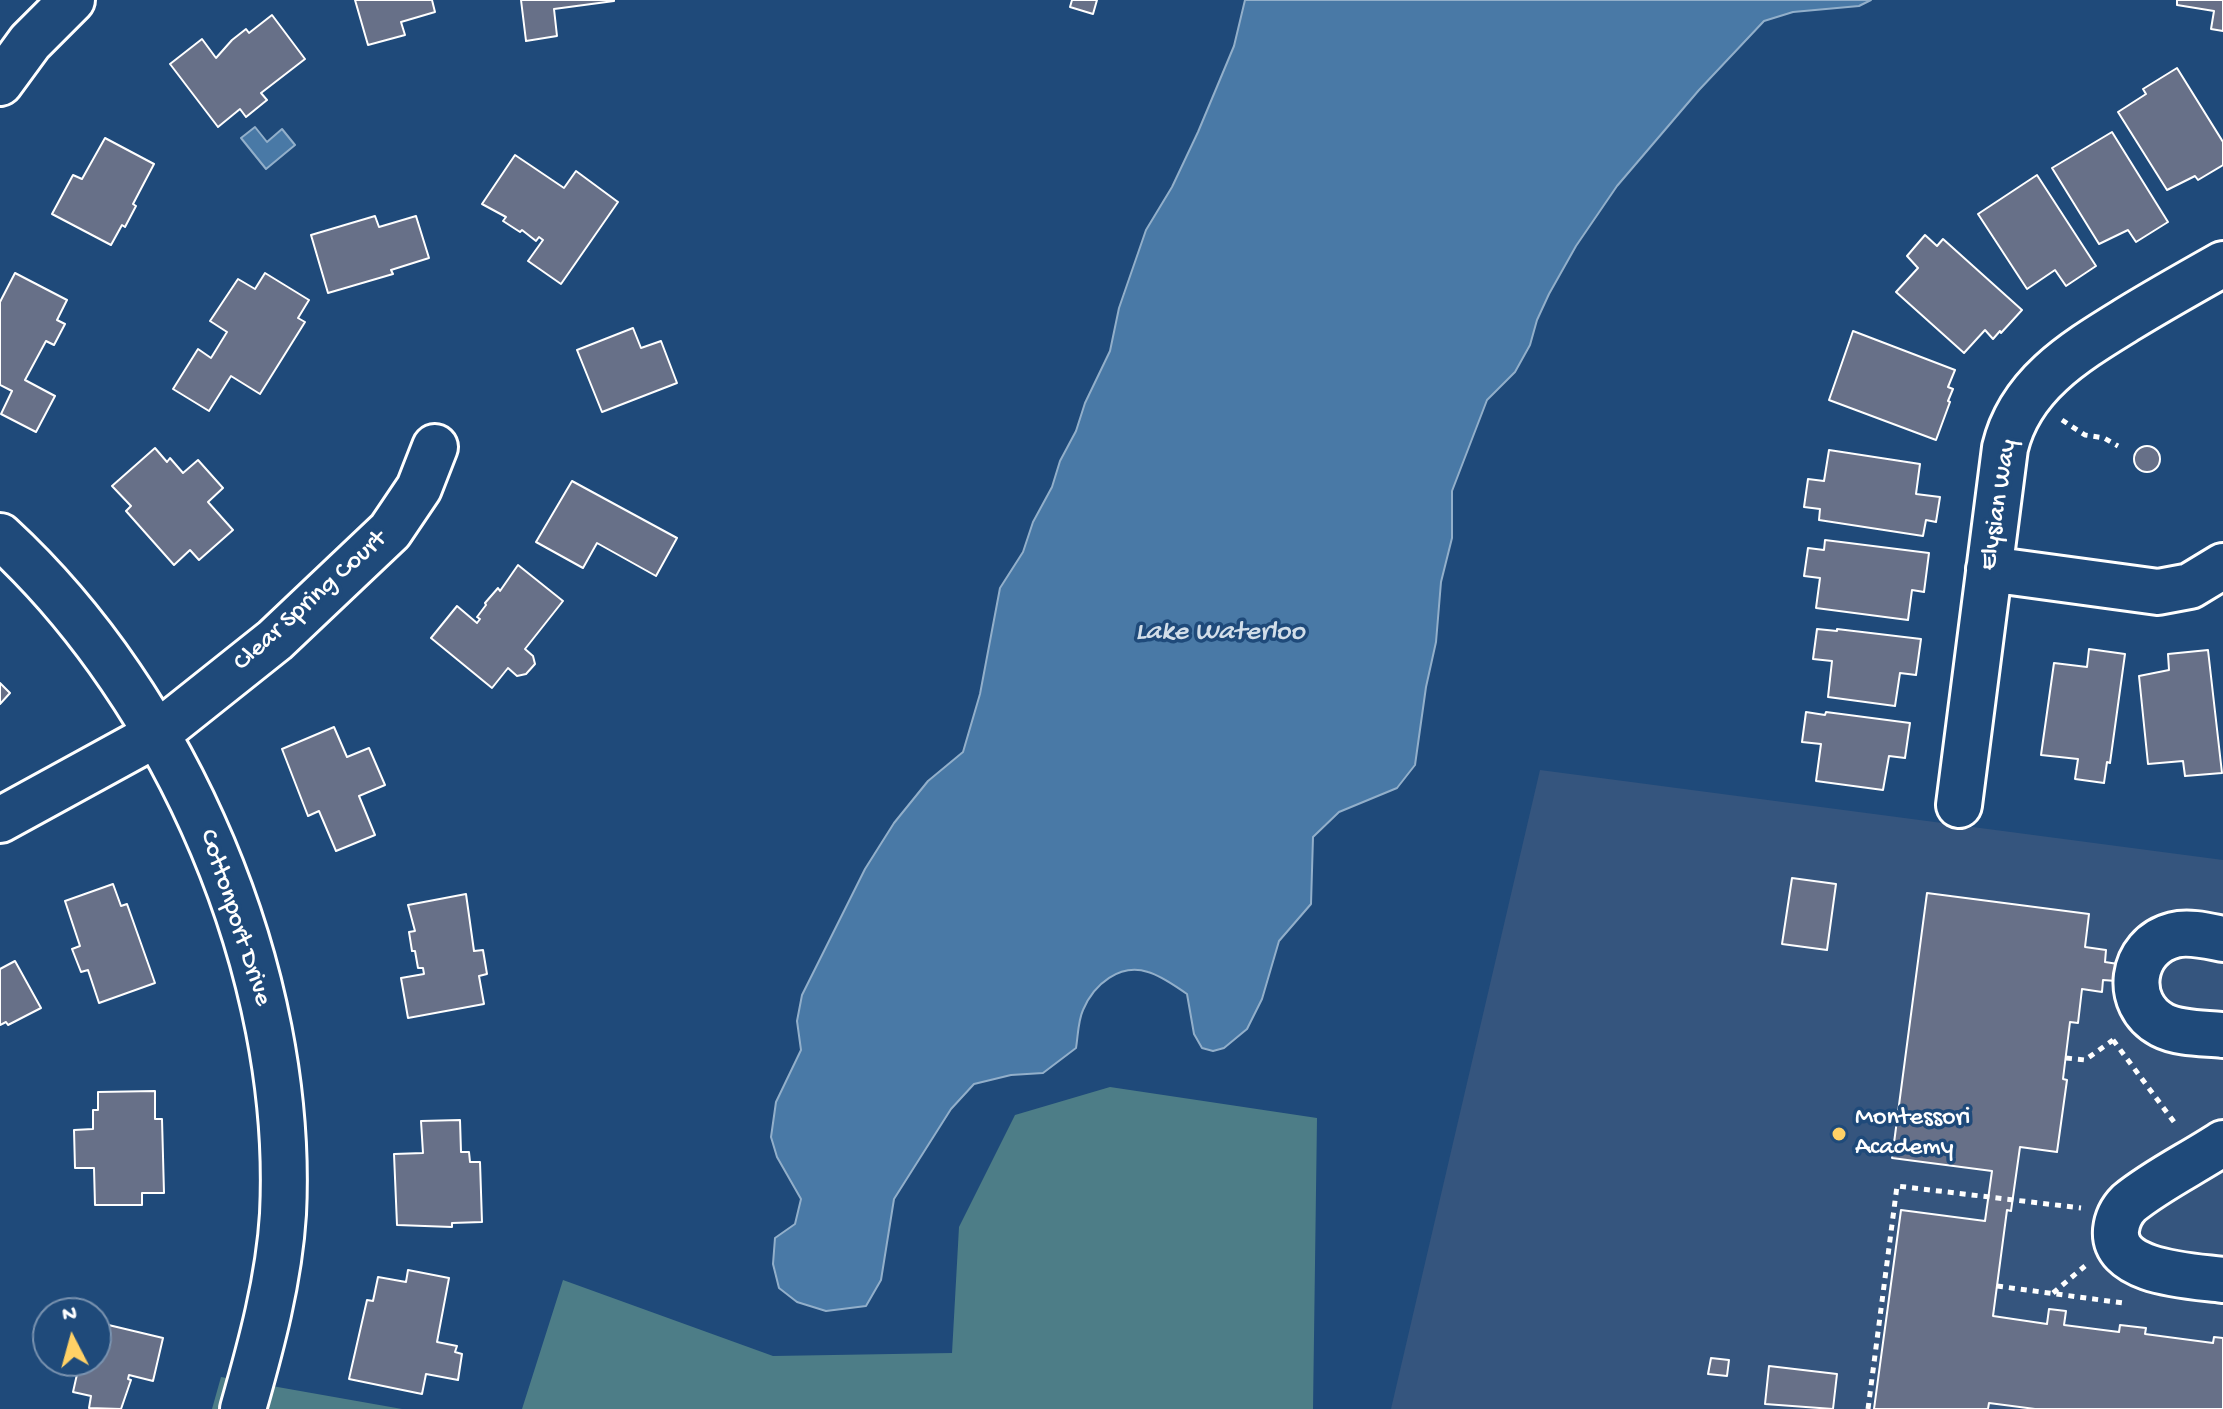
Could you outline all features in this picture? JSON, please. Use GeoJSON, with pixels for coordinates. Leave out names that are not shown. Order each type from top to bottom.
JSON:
{"type":"FeatureCollection","features":[{"type":"Feature","properties":{"kind":"street"},"geometry":{"type":"LineString","coordinates":[[0,83],[30,42],[72,0]]}},
{"type":"Feature","properties":{"kind":"street","name":"Elysian Way"},"geometry":{"type":"LineString","coordinates":[[1959,805],[2008,436],[2023,406],[2050,372],[2064,360],[2223,264]]}},
{"type":"Feature","properties":{"kind":"street","name":"Clear Spring Court"},"geometry":{"type":"LineString","coordinates":[[0,820],[157,734],[275,640],[369,553],[406,510],[419,488],[435,447]]}},
{"type":"Feature","properties":{"kind":"street","name":"Cottonport Drive"},"geometry":{"type":"LineString","coordinates":[[0,536],[39,574],[98,645],[157,734],[196,807],[244,932],[264,1005],[280,1102],[283,1215],[268,1316],[243,1409]]}},
{"type":"Feature","properties":{"kind":"street"},"geometry":{"type":"LineString","coordinates":[[1989,569],[2158,592],[2190,586],[2223,566]]}},
{"type":"Feature","properties":{"kind":"street"},"geometry":{"type":"LineString","coordinates":[[2223,939],[2177,934],[2150,947],[2139,963],[2136,983],[2150,1015],[2164,1026],[2223,1035]]}},
{"type":"Feature","properties":{"kind":"street"},"geometry":{"type":"LineString","coordinates":[[2212,1150],[2129,1203],[2116,1227],[2116,1240],[2129,1258],[2157,1270],[2223,1280]]}},
{"type":"Feature","properties":{"kind":"path"},"geometry":{"type":"LineString","coordinates":[[2023,406],[2065,421],[2085,435],[2104,438],[2118,446]]}},
{"type":"Feature","properties":{"kind":"path"},"geometry":{"type":"LineString","coordinates":[[2066,1058],[2085,1060],[2150,1015]]}},
{"type":"Feature","properties":{"kind":"path"},"geometry":{"type":"LineString","coordinates":[[2113,1040],[2212,1150]]}},
{"type":"Feature","properties":{"kind":"path"},"geometry":{"type":"LineString","coordinates":[[1868,1409],[1897,1186],[2121,1213]]}},
{"type":"Feature","properties":{"kind":"path"},"geometry":{"type":"LineString","coordinates":[[1997,1286],[2130,1304]]}},
{"type":"Feature","properties":{"kind":"shaded area","name":"Montessori Academy"},"geometry":{"type":"Polygon","coordinates":[[[1540,770],[2223,860],[2223,1409],[1391,1409],[1540,770]]]}},
{"type":"Feature","properties":{"kind":"green space"},"geometry":{"type":"Polygon","coordinates":[[[1110,1087],[1317,1118],[1313,1409],[522,1409],[563,1280],[773,1356],[952,1353],[959,1227],[1015,1115],[1110,1087]]]}},
{"type":"Feature","properties":{"kind":"green space"},"geometry":{"type":"Polygon","coordinates":[[[221,1377],[402,1409],[212,1409],[221,1377]]]}},
{"type":"Feature","properties":{"kind":"water","name":"Lake Waterloo"},"geometry":{"type":"Polygon","coordinates":[[[1245,0],[1871,0],[1859,6],[1793,12],[1764,21],[1699,90],[1617,186],[1576,246],[1549,294],[1530,345],[1515,372],[1487,400],[1452,491],[1452,538],[1441,582],[1436,642],[1415,765],[1397,788],[1339,812],[1313,837],[1311,904],[1279,941],[1262,999],[1247,1029],[1224,1048],[1213,1051],[1202,1048],[1194,1034],[1187,994],[1148,972],[1128,970],[1109,978],[1094,992],[1083,1010],[1076,1048],[1043,1073],[1011,1075],[974,1084],[951,1109],[894,1199],[881,1280],[866,1306],[826,1311],[797,1302],[779,1288],[773,1264],[775,1238],[795,1224],[801,1199],[777,1157],[771,1137],[776,1102],[801,1050],[797,1021],[802,995],[865,869],[894,823],[928,781],[963,752],[980,694],[1000,588],[1023,552],[1033,522],[1052,487],[1060,461],[1110,351],[1119,308],[1146,230],[1172,187],[1198,132],[1234,46],[1245,0]]]}},
{"type":"Feature","properties":{"kind":"water"},"geometry":{"type":"Polygon","coordinates":[[[255,127],[267,142],[282,129],[295,145],[266,169],[241,138],[255,127]]]}},
{"type":"Feature","properties":{"kind":"building"},"geometry":{"type":"Polygon","coordinates":[[[355,0],[432,0],[435,12],[401,22],[405,35],[368,45],[355,0]]]}},
{"type":"Feature","properties":{"kind":"building"},"geometry":{"type":"Polygon","coordinates":[[[521,0],[614,1],[554,9],[557,36],[526,41],[521,0]]]}},
{"type":"Feature","properties":{"kind":"building"},"geometry":{"type":"Polygon","coordinates":[[[1072,0],[1097,0],[1093,14],[1070,7],[1072,0]]]}},
{"type":"Feature","properties":{"kind":"building"},"geometry":{"type":"Polygon","coordinates":[[[2177,0],[2223,0],[2223,31],[2211,29],[2214,11],[2177,5],[2177,0]]]}},
{"type":"Feature","properties":{"kind":"building"},"geometry":{"type":"Polygon","coordinates":[[[272,15],[305,59],[261,93],[267,100],[246,117],[240,109],[218,127],[170,64],[202,39],[216,58],[246,29],[249,33],[272,15]]]}},
{"type":"Feature","properties":{"kind":"building"},"geometry":{"type":"Polygon","coordinates":[[[2177,68],[2223,142],[2223,165],[2198,180],[2195,176],[2167,190],[2118,112],[2146,94],[2143,89],[2177,68]]]}},
{"type":"Feature","properties":{"kind":"building"},"geometry":{"type":"Polygon","coordinates":[[[2112,132],[2168,222],[2136,242],[2128,230],[2099,244],[2052,168],[2112,132]]]}},
{"type":"Feature","properties":{"kind":"building"},"geometry":{"type":"Polygon","coordinates":[[[105,138],[154,164],[125,227],[122,225],[111,245],[52,214],[73,175],[82,179],[105,138]]]}},
{"type":"Feature","properties":{"kind":"building"},"geometry":{"type":"Polygon","coordinates":[[[515,155],[564,188],[576,171],[618,202],[561,284],[528,261],[543,240],[539,237],[536,241],[522,230],[520,232],[503,221],[506,217],[482,204],[515,155]]]}},
{"type":"Feature","properties":{"kind":"building"},"geometry":{"type":"Polygon","coordinates":[[[2037,175],[2096,266],[2066,286],[2055,270],[2027,289],[1978,214],[2037,175]]]}},
{"type":"Feature","properties":{"kind":"building"},"geometry":{"type":"Polygon","coordinates":[[[375,216],[379,227],[416,216],[429,258],[391,270],[393,274],[328,293],[311,235],[375,216]]]}},
{"type":"Feature","properties":{"kind":"building"},"geometry":{"type":"Polygon","coordinates":[[[1925,235],[1937,246],[1943,239],[2022,310],[1993,339],[1985,330],[1964,353],[1896,292],[1918,268],[1907,256],[1925,235]]]}},
{"type":"Feature","properties":{"kind":"building"},"geometry":{"type":"Polygon","coordinates":[[[15,273],[67,300],[57,320],[65,324],[54,345],[46,341],[25,380],[55,396],[36,432],[1,414],[12,391],[0,385],[0,302],[15,273]]]}},
{"type":"Feature","properties":{"kind":"building"},"geometry":{"type":"Polygon","coordinates":[[[265,273],[309,300],[298,318],[305,322],[260,394],[231,376],[209,411],[173,389],[198,349],[211,358],[227,332],[210,321],[238,279],[255,289],[265,273]]]}},
{"type":"Feature","properties":{"kind":"building"},"geometry":{"type":"Polygon","coordinates":[[[633,328],[641,348],[661,341],[677,383],[602,412],[577,350],[633,328]]]}},
{"type":"Feature","properties":{"kind":"building"},"geometry":{"type":"Polygon","coordinates":[[[1853,331],[1955,370],[1948,387],[1953,389],[1950,402],[1936,440],[1829,400],[1853,331]]]}},
{"type":"Feature","properties":{"kind":"building"},"geometry":{"type":"Polygon","coordinates":[[[2147,446],[2156,450],[2160,459],[2156,468],[2147,472],[2138,468],[2134,459],[2138,450],[2147,446]]]}},
{"type":"Feature","properties":{"kind":"building"},"geometry":{"type":"Polygon","coordinates":[[[155,448],[167,462],[170,458],[183,473],[198,460],[223,488],[208,502],[233,530],[199,560],[190,550],[174,565],[126,511],[131,506],[112,486],[155,448]]]}},
{"type":"Feature","properties":{"kind":"building"},"geometry":{"type":"Polygon","coordinates":[[[1829,450],[1920,464],[1916,494],[1940,497],[1936,522],[1926,520],[1923,536],[1819,520],[1820,509],[1804,507],[1808,479],[1824,481],[1829,450]]]}},
{"type":"Feature","properties":{"kind":"building"},"geometry":{"type":"Polygon","coordinates":[[[572,481],[677,538],[656,576],[597,543],[583,568],[536,542],[572,481]]]}},
{"type":"Feature","properties":{"kind":"building"},"geometry":{"type":"Polygon","coordinates":[[[1825,540],[1929,553],[1924,592],[1912,590],[1908,620],[1816,608],[1820,578],[1804,576],[1808,548],[1824,550],[1825,540]]]}},
{"type":"Feature","properties":{"kind":"building"},"geometry":{"type":"Polygon","coordinates":[[[518,565],[563,601],[525,649],[533,656],[535,664],[526,674],[517,676],[508,668],[492,688],[431,638],[457,606],[477,623],[485,603],[498,588],[500,591],[518,565]]]}},
{"type":"Feature","properties":{"kind":"building"},"geometry":{"type":"Polygon","coordinates":[[[1817,629],[1921,639],[1916,675],[1900,673],[1895,706],[1828,697],[1832,661],[1813,659],[1817,629]]]}},
{"type":"Feature","properties":{"kind":"building"},"geometry":{"type":"Polygon","coordinates":[[[2089,649],[2125,654],[2110,763],[2107,762],[2104,783],[2075,779],[2078,759],[2041,755],[2054,663],[2087,667],[2089,649]]]}},
{"type":"Feature","properties":{"kind":"building"},"geometry":{"type":"Polygon","coordinates":[[[2208,650],[2222,773],[2185,776],[2183,761],[2148,764],[2139,676],[2169,670],[2168,654],[2208,650]]]}},
{"type":"Feature","properties":{"kind":"building"},"geometry":{"type":"Polygon","coordinates":[[[0,683],[10,693],[0,704],[0,683]]]}},
{"type":"Feature","properties":{"kind":"building"},"geometry":{"type":"Polygon","coordinates":[[[1806,712],[1910,723],[1905,758],[1889,756],[1883,790],[1816,781],[1821,744],[1802,742],[1806,712]]]}},
{"type":"Feature","properties":{"kind":"building"},"geometry":{"type":"Polygon","coordinates":[[[334,727],[347,757],[369,748],[385,785],[359,796],[375,835],[336,851],[319,811],[308,816],[282,749],[334,727]]]}},
{"type":"Feature","properties":{"kind":"building"},"geometry":{"type":"Polygon","coordinates":[[[1792,878],[1836,884],[1827,950],[1782,944],[1792,878]]]}},
{"type":"Feature","properties":{"kind":"building"},"geometry":{"type":"Polygon","coordinates":[[[113,884],[121,906],[127,904],[155,983],[99,1003],[88,970],[81,972],[72,949],[80,946],[65,901],[113,884]]]}},
{"type":"Feature","properties":{"kind":"building"},"geometry":{"type":"Polygon","coordinates":[[[1927,893],[2089,914],[2085,947],[2106,950],[2105,962],[2118,964],[2116,981],[2103,980],[2102,992],[2082,989],[2078,1023],[2070,1022],[2063,1079],[2067,1080],[2057,1152],[2020,1147],[2011,1211],[2007,1210],[1993,1316],[2047,1324],[2049,1309],[2066,1311],[2064,1325],[2119,1332],[2120,1325],[2146,1328],[2145,1334],[2213,1343],[2214,1337],[2223,1338],[2223,1409],[2035,1409],[1989,1403],[1988,1409],[1874,1409],[1901,1210],[1985,1221],[1992,1171],[1892,1158],[1927,893]]]}},
{"type":"Feature","properties":{"kind":"building"},"geometry":{"type":"Polygon","coordinates":[[[466,894],[474,951],[483,950],[487,974],[479,976],[484,1004],[408,1018],[401,978],[424,974],[423,968],[418,968],[415,951],[412,951],[409,932],[415,931],[408,905],[466,894]]]}},
{"type":"Feature","properties":{"kind":"building"},"geometry":{"type":"Polygon","coordinates":[[[15,961],[41,1008],[8,1025],[6,1022],[0,1025],[0,969],[15,961]]]}},
{"type":"Feature","properties":{"kind":"building"},"geometry":{"type":"Polygon","coordinates":[[[155,1091],[155,1119],[162,1119],[164,1193],[142,1193],[142,1205],[95,1205],[94,1168],[75,1168],[74,1130],[93,1129],[93,1110],[98,1110],[98,1092],[155,1091]]]}},
{"type":"Feature","properties":{"kind":"building"},"geometry":{"type":"Polygon","coordinates":[[[460,1120],[461,1152],[469,1152],[470,1162],[480,1162],[482,1222],[452,1223],[452,1227],[397,1225],[394,1154],[423,1153],[421,1121],[460,1120]]]}},
{"type":"Feature","properties":{"kind":"building"},"geometry":{"type":"Polygon","coordinates":[[[408,1270],[449,1278],[437,1342],[457,1346],[455,1352],[462,1354],[458,1380],[426,1374],[422,1394],[349,1379],[367,1300],[373,1301],[378,1277],[406,1282],[408,1270]]]}},
{"type":"Feature","properties":{"kind":"building"},"geometry":{"type":"Polygon","coordinates":[[[112,1326],[163,1338],[153,1381],[129,1375],[128,1379],[131,1380],[121,1409],[89,1408],[91,1396],[73,1392],[76,1377],[112,1377],[112,1326]]]}},
{"type":"Feature","properties":{"kind":"building"},"geometry":{"type":"Polygon","coordinates":[[[1711,1358],[1729,1360],[1727,1376],[1708,1374],[1711,1358]]]}},
{"type":"Feature","properties":{"kind":"building"},"geometry":{"type":"Polygon","coordinates":[[[1769,1366],[1837,1374],[1833,1409],[1765,1404],[1769,1366]]]}},
{"type":"Feature","properties":{"kind":"place","name":"Montessori Academy"},"geometry":{"type":"Point","coordinates":[1839,1134]}}]}
